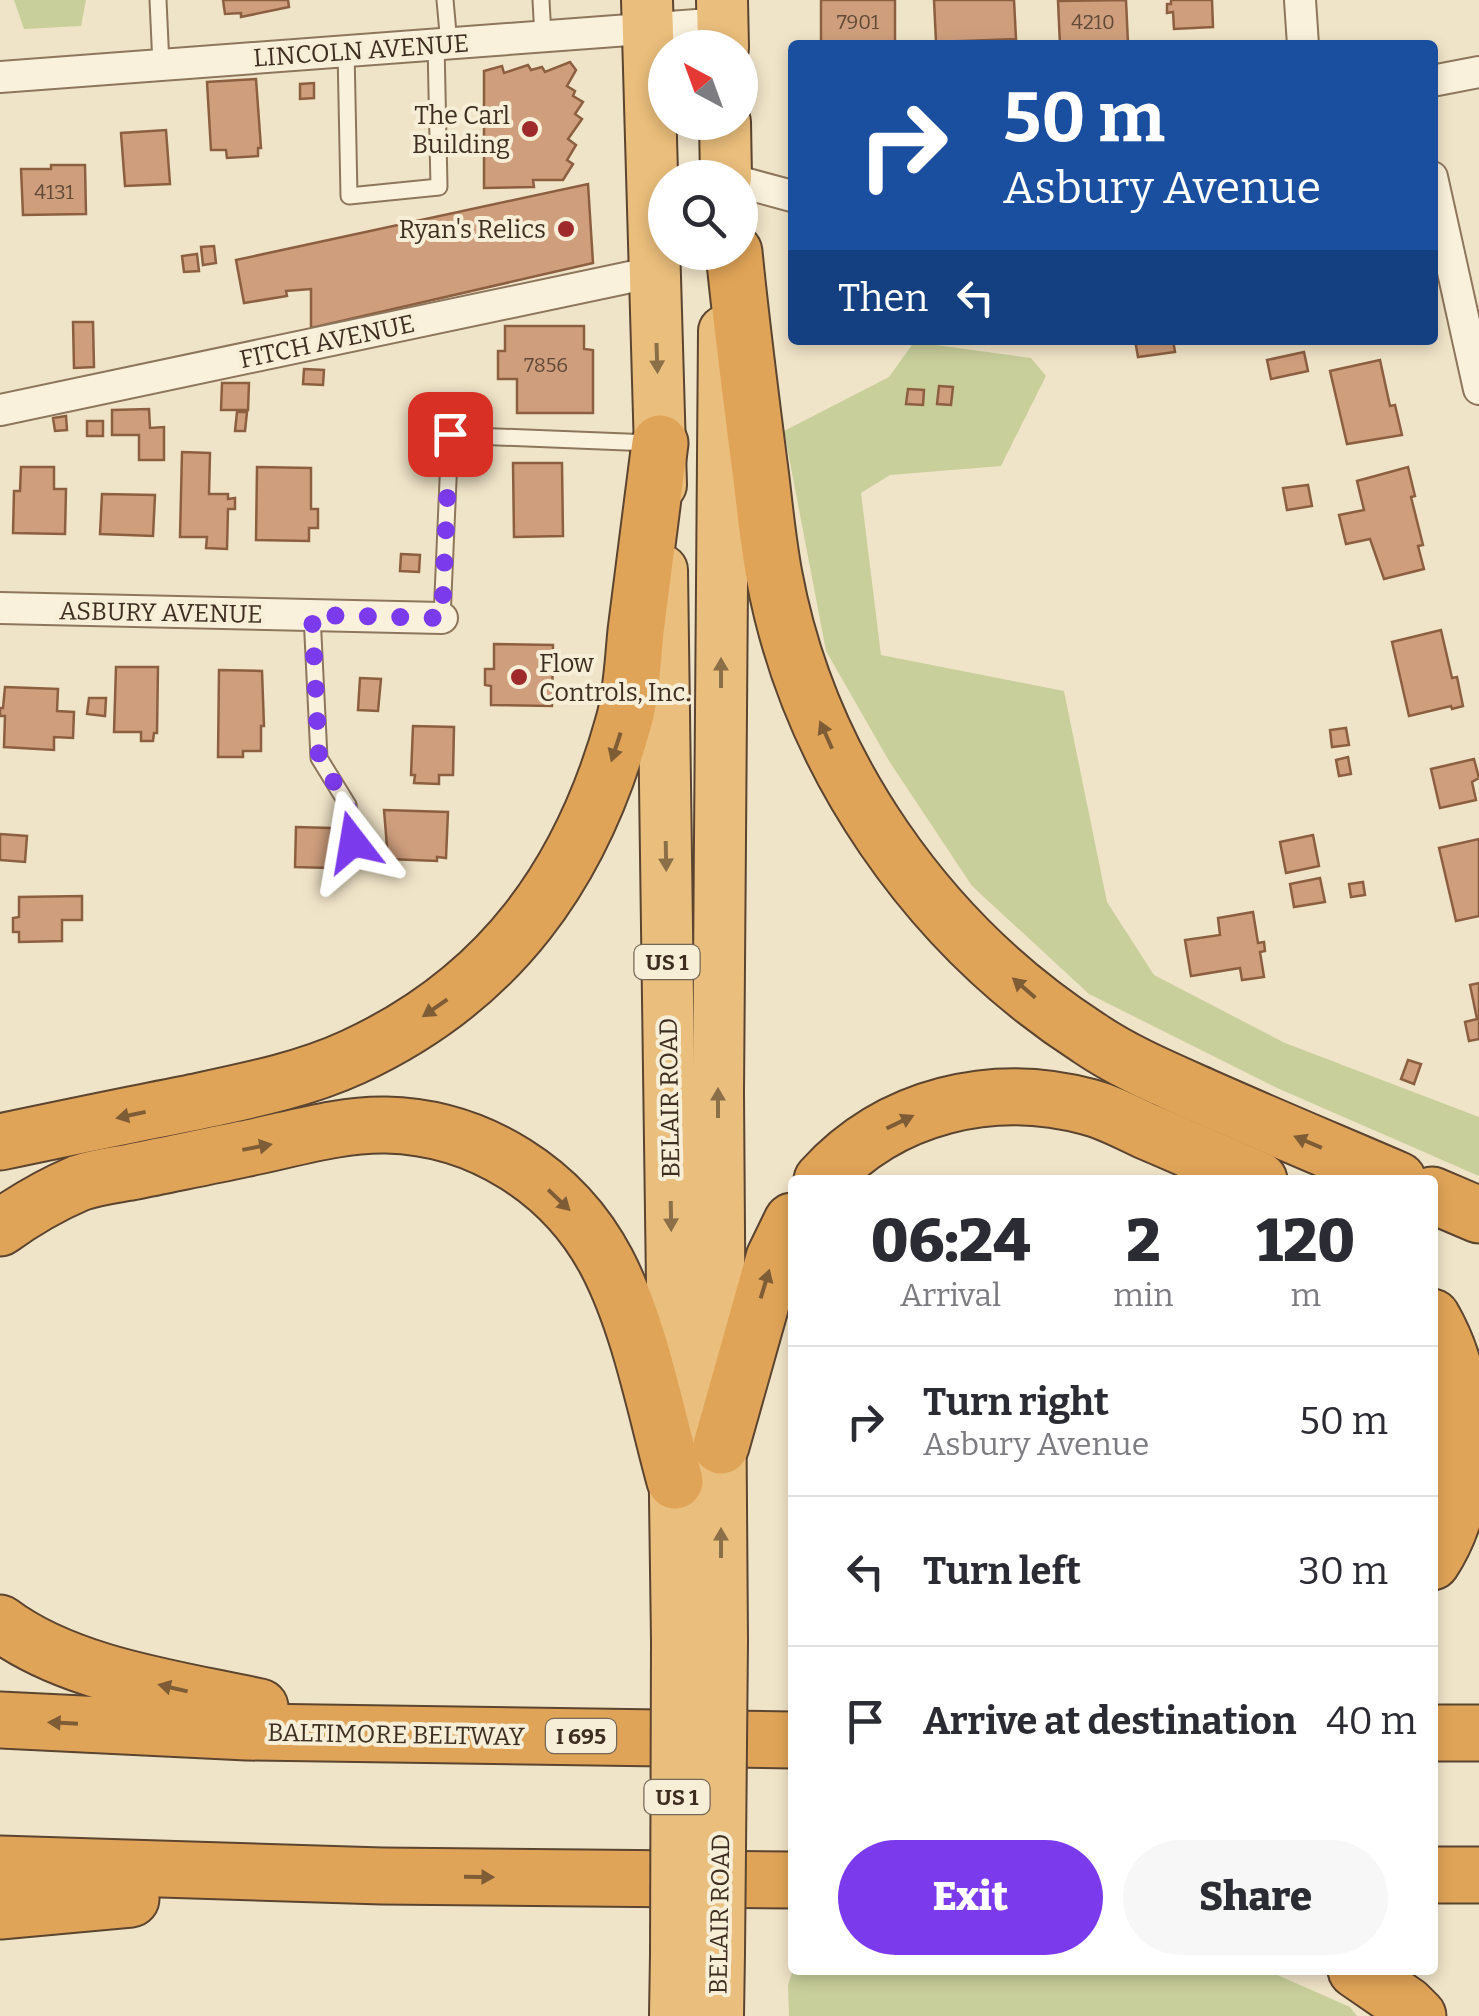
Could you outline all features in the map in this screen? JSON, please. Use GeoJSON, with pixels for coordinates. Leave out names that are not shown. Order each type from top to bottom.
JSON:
{"type":"FeatureCollection","features":[{"type":"Feature","properties":{"kind":"highway","name":"BELAIR ROAD"},"geometry":{"type":"LineString","coordinates":[[647,14],[656,160]]}},
{"type":"Feature","properties":{"kind":"highway","name":"BELAIR ROAD"},"geometry":{"type":"LineString","coordinates":[[718,2016],[698,1953],[700,1641],[721,1446],[718,1073],[725,270]]}},
{"type":"Feature","properties":{"kind":"highway"},"geometry":{"type":"LineString","coordinates":[[736,270],[774,577],[800,670],[826,739],[897,860],[948,919],[992,961],[1089,1039],[1147,1070],[1387,1175]]}},
{"type":"Feature","properties":{"kind":"highway","name":"BELAIR ROAD"},"geometry":{"type":"LineString","coordinates":[[654,272],[660,443],[675,1481],[700,1641]]}},
{"type":"Feature","properties":{"kind":"highway"},"geometry":{"type":"LineString","coordinates":[[0,1142],[231,1094],[351,1058],[400,1033],[493,962],[535,916],[570,862],[602,793],[626,717],[660,443]]}},
{"type":"Feature","properties":{"kind":"highway"},"geometry":{"type":"LineString","coordinates":[[828,1175],[893,1124],[935,1107],[1034,1095],[1093,1108],[1247,1175]]}},
{"type":"Feature","properties":{"kind":"highway"},"geometry":{"type":"LineString","coordinates":[[0,1228],[32,1205],[83,1182],[340,1130],[384,1125],[433,1130],[473,1142],[515,1162],[549,1190],[583,1224],[607,1264],[624,1303],[675,1481]]}},
{"type":"Feature","properties":{"kind":"highway"},"geometry":{"type":"LineString","coordinates":[[1438,1198],[1479,1215]]}},
{"type":"Feature","properties":{"kind":"highway"},"geometry":{"type":"LineString","coordinates":[[721,1446],[774,1258],[788,1229]]}},
{"type":"Feature","properties":{"kind":"highway"},"geometry":{"type":"LineString","coordinates":[[1438,1327],[1460,1385],[1464,1445],[1458,1502],[1438,1548]]}},
{"type":"Feature","properties":{"kind":"highway"},"geometry":{"type":"LineString","coordinates":[[0,1623],[71,1660],[134,1679],[370,1732]]}},
{"type":"Feature","properties":{"kind":"highway","name":"BALTIMORE BELTWAY"},"geometry":{"type":"LineString","coordinates":[[0,1720],[247,1732],[788,1740]]}},
{"type":"Feature","properties":{"kind":"highway"},"geometry":{"type":"LineString","coordinates":[[1438,1733],[1479,1733]]}},
{"type":"Feature","properties":{"kind":"highway"},"geometry":{"type":"LineString","coordinates":[[0,1864],[382,1876],[788,1880]]}},
{"type":"Feature","properties":{"kind":"highway"},"geometry":{"type":"LineString","coordinates":[[1438,1875],[1479,1875]]}},
{"type":"Feature","properties":{"kind":"highway"},"geometry":{"type":"LineString","coordinates":[[0,1911],[382,1876]]}},
{"type":"Feature","properties":{"kind":"highway","name":"BELAIR ROAD"},"geometry":{"type":"LineString","coordinates":[[675,2016],[698,1953]]}},
{"type":"Feature","properties":{"kind":"highway"},"geometry":{"type":"LineString","coordinates":[[1363,1975],[1418,2016]]}},
{"type":"Feature","properties":{"kind":"street"},"geometry":{"type":"LineString","coordinates":[[1300,0],[1303,40]]}},
{"type":"Feature","properties":{"kind":"street","name":"LINCOLN AVENUE"},"geometry":{"type":"LineString","coordinates":[[0,77],[543,36],[647,14],[723,24]]}},
{"type":"Feature","properties":{"kind":"street"},"geometry":{"type":"LineString","coordinates":[[1438,80],[1479,72]]}},
{"type":"Feature","properties":{"kind":"street"},"geometry":{"type":"LineString","coordinates":[[758,187],[788,195]]}},
{"type":"Feature","properties":{"kind":"street"},"geometry":{"type":"LineString","coordinates":[[1438,204],[1479,390]]}},
{"type":"Feature","properties":{"kind":"street","name":"FITCH AVENUE"},"geometry":{"type":"LineString","coordinates":[[0,410],[654,272]]}},
{"type":"Feature","properties":{"kind":"street","name":"ASBURY AVENUE"},"geometry":{"type":"LineString","coordinates":[[0,608],[442,618]]}},
{"type":"Feature","properties":{"kind":"lane"},"geometry":{"type":"LineString","coordinates":[[158,0],[161,65]]}},
{"type":"Feature","properties":{"kind":"lane"},"geometry":{"type":"LineString","coordinates":[[346,51],[349,196],[438,187],[444,0]]}},
{"type":"Feature","properties":{"kind":"lane"},"geometry":{"type":"LineString","coordinates":[[541,0],[543,36]]}},
{"type":"Feature","properties":{"kind":"lane"},"geometry":{"type":"LineString","coordinates":[[442,618],[450,434],[660,443]]}},
{"type":"Feature","properties":{"kind":"lane"},"geometry":{"type":"LineString","coordinates":[[312,615],[319,758],[348,805],[353,842]]}},
{"type":"Feature","properties":{"kind":"green space"},"geometry":{"type":"Polygon","coordinates":[[[14,0],[86,0],[81,26],[24,29],[14,0]]]}},
{"type":"Feature","properties":{"kind":"green space"},"geometry":{"type":"Polygon","coordinates":[[[912,345],[1031,358],[1046,376],[1001,466],[890,475],[861,493],[881,655],[1064,691],[1107,902],[1154,975],[1285,1043],[1479,1117],[1479,1176],[1277,1088],[1089,994],[972,886],[889,761],[826,651],[784,431],[889,377],[912,345]]]}},
{"type":"Feature","properties":{"kind":"green space"},"geometry":{"type":"Polygon","coordinates":[[[791,1975],[1277,1975],[1350,2007],[1357,2016],[789,2016],[791,1975]]]}},
{"type":"Feature","properties":{"kind":"building"},"geometry":{"type":"Polygon","coordinates":[[[223,0],[288,0],[289,7],[241,17],[241,13],[225,14],[223,0]]]}},
{"type":"Feature","properties":{"kind":"building"},"geometry":{"type":"Polygon","coordinates":[[[821,0],[895,0],[895,40],[821,40],[821,0]]]}},
{"type":"Feature","properties":{"kind":"building"},"geometry":{"type":"Polygon","coordinates":[[[934,0],[1014,0],[1016,39],[936,40],[934,0]]]}},
{"type":"Feature","properties":{"kind":"building"},"geometry":{"type":"Polygon","coordinates":[[[1126,0],[1128,40],[1060,40],[1058,1],[1126,0]]]}},
{"type":"Feature","properties":{"kind":"building"},"geometry":{"type":"Polygon","coordinates":[[[1171,0],[1212,0],[1213,27],[1174,29],[1173,12],[1167,13],[1171,0]]]}},
{"type":"Feature","properties":{"kind":"building","name":"The Carl Building"},"geometry":{"type":"Polygon","coordinates":[[[570,62],[576,70],[567,86],[583,102],[575,114],[582,119],[568,139],[576,145],[567,160],[573,164],[563,180],[533,180],[534,187],[484,188],[484,71],[502,66],[504,73],[528,65],[531,70],[542,67],[545,72],[570,62]]]}},
{"type":"Feature","properties":{"kind":"building"},"geometry":{"type":"Polygon","coordinates":[[[256,79],[261,148],[258,156],[227,158],[226,150],[211,150],[207,82],[256,79]]]}},
{"type":"Feature","properties":{"kind":"building"},"geometry":{"type":"Polygon","coordinates":[[[314,83],[314,98],[300,99],[300,84],[314,83]]]}},
{"type":"Feature","properties":{"kind":"building"},"geometry":{"type":"Polygon","coordinates":[[[166,130],[170,184],[125,186],[121,133],[166,130]]]}},
{"type":"Feature","properties":{"kind":"building"},"geometry":{"type":"Polygon","coordinates":[[[51,165],[85,165],[86,214],[23,215],[21,169],[51,169],[51,165]]]}},
{"type":"Feature","properties":{"kind":"building"},"geometry":{"type":"Polygon","coordinates":[[[588,184],[593,263],[311,328],[311,289],[286,291],[287,296],[244,303],[236,260],[588,184]]]}},
{"type":"Feature","properties":{"kind":"building"},"geometry":{"type":"Polygon","coordinates":[[[214,246],[216,263],[203,265],[201,247],[214,246]]]}},
{"type":"Feature","properties":{"kind":"building"},"geometry":{"type":"Polygon","coordinates":[[[197,254],[199,271],[184,272],[182,256],[197,254]]]}},
{"type":"Feature","properties":{"kind":"building"},"geometry":{"type":"Polygon","coordinates":[[[73,322],[93,322],[94,367],[74,368],[73,322]]]}},
{"type":"Feature","properties":{"kind":"building"},"geometry":{"type":"Polygon","coordinates":[[[505,326],[584,326],[584,349],[593,350],[593,413],[517,413],[517,379],[498,379],[498,351],[505,351],[505,326]]]}},
{"type":"Feature","properties":{"kind":"building"},"geometry":{"type":"Polygon","coordinates":[[[1136,345],[1174,345],[1175,352],[1138,357],[1136,345]]]}},
{"type":"Feature","properties":{"kind":"building"},"geometry":{"type":"Polygon","coordinates":[[[1304,352],[1308,371],[1271,379],[1267,360],[1304,352]]]}},
{"type":"Feature","properties":{"kind":"building"},"geometry":{"type":"Polygon","coordinates":[[[1380,360],[1390,406],[1395,405],[1402,435],[1347,444],[1330,371],[1380,360]]]}},
{"type":"Feature","properties":{"kind":"building"},"geometry":{"type":"Polygon","coordinates":[[[304,369],[324,370],[323,385],[303,384],[304,369]]]}},
{"type":"Feature","properties":{"kind":"building"},"geometry":{"type":"Polygon","coordinates":[[[222,383],[249,383],[248,410],[221,410],[222,383]]]}},
{"type":"Feature","properties":{"kind":"building"},"geometry":{"type":"Polygon","coordinates":[[[939,386],[953,387],[951,405],[937,404],[939,386]]]}},
{"type":"Feature","properties":{"kind":"building"},"geometry":{"type":"Polygon","coordinates":[[[908,389],[924,390],[923,405],[906,404],[908,389]]]}},
{"type":"Feature","properties":{"kind":"building"},"geometry":{"type":"Polygon","coordinates":[[[149,409],[150,428],[164,427],[164,460],[139,460],[139,435],[112,435],[112,410],[149,409]]]}},
{"type":"Feature","properties":{"kind":"building"},"geometry":{"type":"Polygon","coordinates":[[[237,412],[247,412],[245,431],[235,431],[237,412]]]}},
{"type":"Feature","properties":{"kind":"building"},"geometry":{"type":"Polygon","coordinates":[[[66,416],[67,430],[55,431],[53,418],[66,416]]]}},
{"type":"Feature","properties":{"kind":"building"},"geometry":{"type":"Polygon","coordinates":[[[87,421],[103,421],[103,436],[87,436],[87,421]]]}},
{"type":"Feature","properties":{"kind":"building"},"geometry":{"type":"Polygon","coordinates":[[[182,452],[210,453],[209,494],[235,498],[235,509],[228,509],[227,549],[206,548],[207,537],[180,537],[182,452]]]}},
{"type":"Feature","properties":{"kind":"building"},"geometry":{"type":"Polygon","coordinates":[[[513,463],[562,463],[563,536],[514,537],[513,463]]]}},
{"type":"Feature","properties":{"kind":"building"},"geometry":{"type":"Polygon","coordinates":[[[21,467],[54,467],[54,489],[66,489],[65,534],[13,533],[14,491],[20,491],[21,467]]]}},
{"type":"Feature","properties":{"kind":"building"},"geometry":{"type":"Polygon","coordinates":[[[257,467],[311,468],[311,509],[318,509],[318,528],[309,528],[309,541],[256,540],[257,467]]]}},
{"type":"Feature","properties":{"kind":"building"},"geometry":{"type":"Polygon","coordinates":[[[1408,467],[1424,569],[1384,579],[1370,539],[1346,544],[1339,515],[1364,510],[1357,481],[1408,467]]]}},
{"type":"Feature","properties":{"kind":"building"},"geometry":{"type":"Polygon","coordinates":[[[1308,485],[1312,506],[1287,510],[1283,488],[1308,485]]]}},
{"type":"Feature","properties":{"kind":"building"},"geometry":{"type":"Polygon","coordinates":[[[102,494],[155,495],[153,536],[100,534],[102,494]]]}},
{"type":"Feature","properties":{"kind":"building"},"geometry":{"type":"Polygon","coordinates":[[[401,554],[420,555],[419,572],[400,571],[401,554]]]}},
{"type":"Feature","properties":{"kind":"building"},"geometry":{"type":"Polygon","coordinates":[[[1441,630],[1463,706],[1409,716],[1392,642],[1441,630]]]}},
{"type":"Feature","properties":{"kind":"building","name":"Flow Controls, Inc."},"geometry":{"type":"Polygon","coordinates":[[[494,644],[553,645],[552,706],[491,705],[491,686],[485,685],[485,669],[494,669],[494,644]]]}},
{"type":"Feature","properties":{"kind":"building"},"geometry":{"type":"Polygon","coordinates":[[[116,667],[158,667],[157,733],[153,741],[141,741],[141,732],[114,732],[116,667]]]}},
{"type":"Feature","properties":{"kind":"building"},"geometry":{"type":"Polygon","coordinates":[[[219,670],[262,671],[261,751],[243,751],[243,757],[218,757],[219,670]]]}},
{"type":"Feature","properties":{"kind":"building"},"geometry":{"type":"Polygon","coordinates":[[[360,678],[381,679],[378,711],[358,710],[360,678]]]}},
{"type":"Feature","properties":{"kind":"building"},"geometry":{"type":"Polygon","coordinates":[[[5,687],[58,689],[57,711],[74,712],[73,738],[54,737],[54,750],[4,747],[5,716],[0,716],[0,708],[5,687]]]}},
{"type":"Feature","properties":{"kind":"building"},"geometry":{"type":"Polygon","coordinates":[[[89,698],[106,698],[105,716],[87,714],[89,698]]]}},
{"type":"Feature","properties":{"kind":"building"},"geometry":{"type":"Polygon","coordinates":[[[413,726],[454,727],[453,775],[439,775],[439,784],[414,783],[413,726]]]}},
{"type":"Feature","properties":{"kind":"building"},"geometry":{"type":"Polygon","coordinates":[[[1346,728],[1349,745],[1332,747],[1330,730],[1346,728]]]}},
{"type":"Feature","properties":{"kind":"building"},"geometry":{"type":"Polygon","coordinates":[[[1348,757],[1351,774],[1339,776],[1336,760],[1348,757]]]}},
{"type":"Feature","properties":{"kind":"building"},"geometry":{"type":"Polygon","coordinates":[[[1474,759],[1479,778],[1472,782],[1476,800],[1440,808],[1431,769],[1474,759]]]}},
{"type":"Feature","properties":{"kind":"building"},"geometry":{"type":"Polygon","coordinates":[[[384,810],[448,812],[446,858],[388,859],[384,810]]]}},
{"type":"Feature","properties":{"kind":"building"},"geometry":{"type":"Polygon","coordinates":[[[296,827],[331,828],[330,868],[295,867],[296,827]]]}},
{"type":"Feature","properties":{"kind":"building"},"geometry":{"type":"Polygon","coordinates":[[[0,834],[27,836],[25,862],[0,860],[0,834]]]}},
{"type":"Feature","properties":{"kind":"building"},"geometry":{"type":"Polygon","coordinates":[[[1313,835],[1319,866],[1286,873],[1280,842],[1313,835]]]}},
{"type":"Feature","properties":{"kind":"building"},"geometry":{"type":"Polygon","coordinates":[[[1479,839],[1479,916],[1456,921],[1439,848],[1479,839]]]}},
{"type":"Feature","properties":{"kind":"building"},"geometry":{"type":"Polygon","coordinates":[[[1320,878],[1325,902],[1294,907],[1290,884],[1320,878]]]}},
{"type":"Feature","properties":{"kind":"building"},"geometry":{"type":"Polygon","coordinates":[[[1363,882],[1365,895],[1351,897],[1349,884],[1363,882]]]}},
{"type":"Feature","properties":{"kind":"building"},"geometry":{"type":"Polygon","coordinates":[[[82,896],[82,920],[62,920],[62,941],[19,942],[19,932],[13,932],[13,918],[19,917],[19,897],[82,896]]]}},
{"type":"Feature","properties":{"kind":"building"},"geometry":{"type":"Polygon","coordinates":[[[1253,912],[1258,943],[1264,942],[1265,951],[1260,952],[1264,977],[1242,980],[1240,968],[1191,976],[1185,940],[1220,935],[1218,918],[1253,912]]]}},
{"type":"Feature","properties":{"kind":"building"},"geometry":{"type":"Polygon","coordinates":[[[1479,983],[1479,1039],[1469,1041],[1465,1022],[1477,1019],[1470,985],[1479,983]]]}},
{"type":"Feature","properties":{"kind":"building"},"geometry":{"type":"Polygon","coordinates":[[[1408,1060],[1421,1064],[1414,1084],[1401,1079],[1408,1060]]]}},
{"type":"Feature","properties":{"kind":"place","name":"The Carl Building"},"geometry":{"type":"Point","coordinates":[530,129]}},
{"type":"Feature","properties":{"kind":"place","name":"Ryan's Relics"},"geometry":{"type":"Point","coordinates":[566,229]}},
{"type":"Feature","properties":{"kind":"place","name":"Flow Controls, Inc."},"geometry":{"type":"Point","coordinates":[519,677]}},
{"type":"Feature","properties":{"kind":"route"},"geometry":{"type":"LineString","coordinates":[[353,842],[348,805],[319,758],[312,615],[442,618],[450,434]]}}]}
